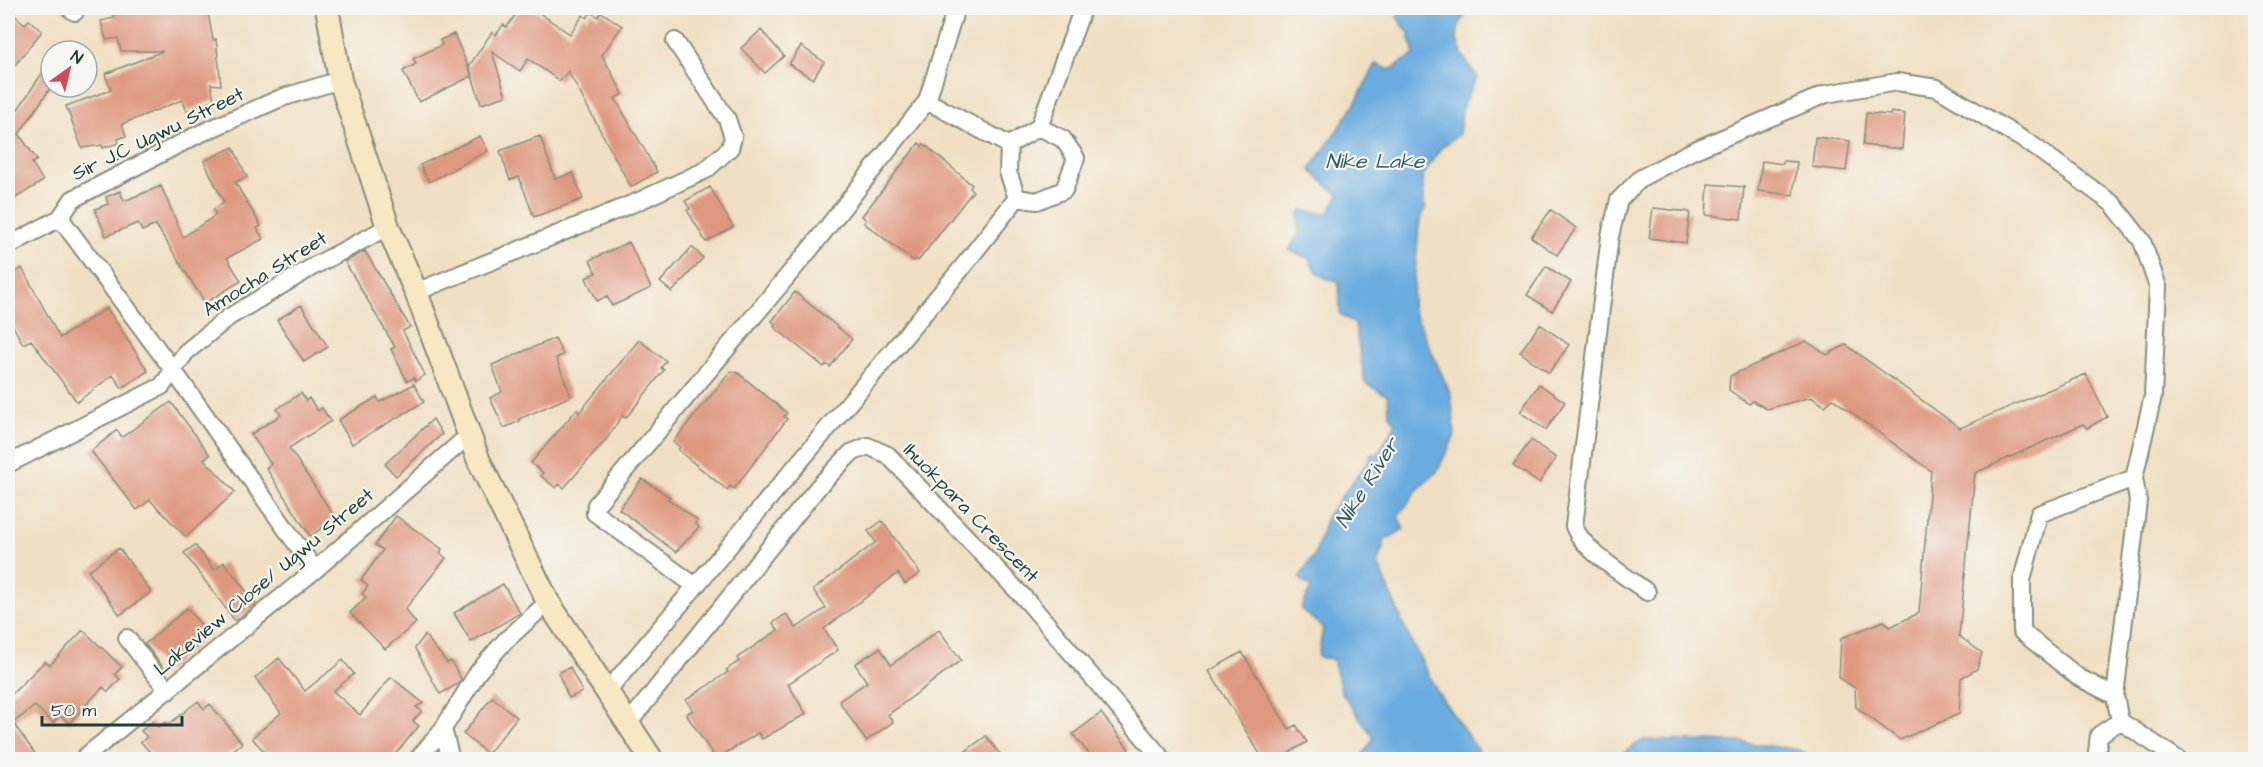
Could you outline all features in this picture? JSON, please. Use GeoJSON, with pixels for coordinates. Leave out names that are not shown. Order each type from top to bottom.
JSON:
{"type":"FeatureCollection","features":[{"type":"Feature","properties":{"kind":"street"},"geometry":{"type":"LineString","coordinates":[[327,8],[340,80],[388,227],[416,292],[468,436],[548,602],[627,725],[652,759]]}},
{"type":"Feature","properties":{"kind":"street"},"geometry":{"type":"LineString","coordinates":[[694,585],[595,513],[596,505],[811,248],[927,100],[956,8]]}},
{"type":"Feature","properties":{"kind":"street"},"geometry":{"type":"LineString","coordinates":[[1009,145],[1039,127],[1083,8]]}},
{"type":"Feature","properties":{"kind":"street"},"geometry":{"type":"LineString","coordinates":[[416,292],[639,201],[706,170],[730,148],[733,137],[727,119],[675,41]]}},
{"type":"Feature","properties":{"kind":"street","name":"Sir J.C Ugwu Street"},"geometry":{"type":"LineString","coordinates":[[8,246],[60,218],[73,199],[197,135],[281,98],[340,80]]}},
{"type":"Feature","properties":{"kind":"street"},"geometry":{"type":"LineString","coordinates":[[1647,592],[1587,546],[1577,536],[1574,526],[1610,236],[1619,200],[1641,178],[1690,152],[1826,94],[1898,82],[1937,88],[2032,145],[2113,204],[2142,241],[2158,287],[2153,396],[2134,478],[2138,501],[2115,696],[2120,721],[2179,759]]}},
{"type":"Feature","properties":{"kind":"street"},"geometry":{"type":"LineString","coordinates":[[927,100],[1009,145]]}},
{"type":"Feature","properties":{"kind":"street"},"geometry":{"type":"LineString","coordinates":[[1017,198],[1037,201],[1064,190],[1076,158],[1063,139],[1039,127]]}},
{"type":"Feature","properties":{"kind":"street"},"geometry":{"type":"LineString","coordinates":[[1009,145],[1008,172],[1017,198]]}},
{"type":"Feature","properties":{"kind":"street"},"geometry":{"type":"LineString","coordinates":[[606,693],[694,585],[961,269],[1017,198]]}},
{"type":"Feature","properties":{"kind":"street"},"geometry":{"type":"LineString","coordinates":[[60,218],[173,370],[315,570]]}},
{"type":"Feature","properties":{"kind":"street","name":"Amocha Street"},"geometry":{"type":"LineString","coordinates":[[8,464],[162,386],[186,352],[229,317],[314,266],[388,227]]}},
{"type":"Feature","properties":{"kind":"street","name":"Lakeview Close/ Ugwu Street"},"geometry":{"type":"LineString","coordinates":[[85,757],[315,570],[468,436]]}},
{"type":"Feature","properties":{"kind":"street","name":"Ihuokpara Crescent"},"geometry":{"type":"LineString","coordinates":[[627,725],[819,486],[851,453],[868,446],[888,455],[1029,603],[1163,759]]}},
{"type":"Feature","properties":{"kind":"street"},"geometry":{"type":"LineString","coordinates":[[2115,696],[2078,677],[2022,632],[2022,580],[2039,514],[2134,478]]}},
{"type":"Feature","properties":{"kind":"street"},"geometry":{"type":"LineString","coordinates":[[417,759],[443,729],[478,672],[504,642],[548,602]]}},
{"type":"Feature","properties":{"kind":"street"},"geometry":{"type":"LineString","coordinates":[[127,638],[168,691]]}},
{"type":"Feature","properties":{"kind":"street"},"geometry":{"type":"LineString","coordinates":[[2096,759],[2100,735],[2120,721]]}},
{"type":"Feature","properties":{"kind":"street"},"geometry":{"type":"LineString","coordinates":[[443,729],[451,759]]}},
{"type":"Feature","properties":{"kind":"water","name":"Nike Lake"},"geometry":{"type":"Polygon","coordinates":[[[1404,8],[1471,8],[1463,18],[1457,35],[1465,59],[1477,77],[1463,105],[1459,134],[1440,149],[1422,177],[1425,209],[1419,225],[1412,308],[1451,395],[1455,435],[1436,473],[1417,490],[1398,517],[1404,529],[1385,540],[1378,563],[1407,633],[1438,693],[1484,759],[1360,759],[1374,738],[1342,693],[1333,659],[1318,657],[1323,628],[1301,609],[1311,587],[1299,578],[1315,554],[1327,516],[1369,460],[1370,454],[1377,454],[1396,424],[1389,413],[1388,396],[1365,383],[1355,324],[1340,314],[1339,281],[1321,275],[1310,259],[1289,250],[1299,234],[1299,215],[1302,210],[1328,214],[1339,195],[1310,170],[1353,107],[1376,64],[1390,70],[1414,55],[1409,33],[1397,17],[1404,8]]]}},
{"type":"Feature","properties":{"kind":"water"},"geometry":{"type":"Polygon","coordinates":[[[1643,740],[1739,742],[1800,750],[1812,759],[1614,759],[1643,740]]]}},
{"type":"Feature","properties":{"kind":"building"},"geometry":{"type":"Polygon","coordinates":[[[112,8],[207,8],[213,40],[216,39],[221,85],[211,84],[214,100],[187,111],[182,100],[122,124],[126,136],[118,139],[119,143],[103,148],[102,145],[82,148],[66,106],[86,99],[99,99],[99,94],[111,90],[105,74],[163,51],[121,51],[118,38],[106,40],[101,21],[114,18],[112,8]]]}},
{"type":"Feature","properties":{"kind":"building"},"geometry":{"type":"Polygon","coordinates":[[[520,8],[532,8],[570,34],[583,15],[587,18],[591,12],[598,17],[601,12],[622,26],[602,55],[623,94],[615,98],[657,172],[631,187],[568,71],[560,81],[528,59],[520,71],[492,52],[506,96],[481,104],[469,66],[492,32],[496,35],[503,25],[507,27],[520,8]]]}},
{"type":"Feature","properties":{"kind":"building"},"geometry":{"type":"Polygon","coordinates":[[[8,10],[25,24],[29,20],[42,31],[8,74],[8,10]]]}},
{"type":"Feature","properties":{"kind":"building"},"geometry":{"type":"Polygon","coordinates":[[[761,30],[784,56],[765,73],[741,48],[761,30]]]}},
{"type":"Feature","properties":{"kind":"building"},"geometry":{"type":"Polygon","coordinates":[[[454,34],[472,76],[419,102],[403,71],[416,64],[413,59],[442,45],[440,40],[454,34]]]}},
{"type":"Feature","properties":{"kind":"building"},"geometry":{"type":"Polygon","coordinates":[[[801,46],[824,62],[813,79],[789,64],[801,46]]]}},
{"type":"Feature","properties":{"kind":"building"},"geometry":{"type":"Polygon","coordinates":[[[39,78],[39,99],[43,99],[19,134],[37,160],[32,163],[43,181],[8,203],[8,124],[39,78]]]}},
{"type":"Feature","properties":{"kind":"building"},"geometry":{"type":"Polygon","coordinates":[[[1891,112],[1905,114],[1902,149],[1863,145],[1866,113],[1890,115],[1891,112]]]}},
{"type":"Feature","properties":{"kind":"building"},"geometry":{"type":"Polygon","coordinates":[[[480,136],[488,151],[429,182],[420,165],[480,136]]]}},
{"type":"Feature","properties":{"kind":"building"},"geometry":{"type":"Polygon","coordinates":[[[540,136],[555,179],[573,173],[583,199],[534,217],[519,177],[510,180],[500,151],[540,136]]]}},
{"type":"Feature","properties":{"kind":"building"},"geometry":{"type":"Polygon","coordinates":[[[1815,137],[1850,141],[1846,171],[1812,167],[1815,137]]]}},
{"type":"Feature","properties":{"kind":"building"},"geometry":{"type":"Polygon","coordinates":[[[919,143],[922,146],[924,144],[972,185],[970,188],[973,191],[918,261],[916,259],[914,261],[864,223],[866,220],[862,216],[919,143]]]}},
{"type":"Feature","properties":{"kind":"building"},"geometry":{"type":"Polygon","coordinates":[[[233,147],[247,177],[235,182],[261,226],[257,228],[263,239],[227,258],[241,281],[205,303],[156,225],[142,231],[138,223],[106,236],[95,209],[108,204],[106,197],[120,191],[124,201],[161,186],[183,237],[216,215],[213,209],[224,203],[204,161],[233,147]]]}},
{"type":"Feature","properties":{"kind":"building"},"geometry":{"type":"Polygon","coordinates":[[[1762,161],[1783,164],[1783,161],[1797,162],[1793,195],[1758,191],[1762,161]]]}},
{"type":"Feature","properties":{"kind":"building"},"geometry":{"type":"Polygon","coordinates":[[[1708,184],[1744,187],[1741,219],[1706,215],[1708,184]]]}},
{"type":"Feature","properties":{"kind":"building"},"geometry":{"type":"Polygon","coordinates":[[[710,187],[733,227],[706,242],[687,210],[690,209],[685,201],[710,187]]]}},
{"type":"Feature","properties":{"kind":"building"},"geometry":{"type":"Polygon","coordinates":[[[1653,208],[1690,212],[1686,243],[1649,238],[1653,208]]]}},
{"type":"Feature","properties":{"kind":"building"},"geometry":{"type":"Polygon","coordinates":[[[1551,210],[1576,228],[1557,255],[1531,237],[1551,210]]]}},
{"type":"Feature","properties":{"kind":"building"},"geometry":{"type":"Polygon","coordinates":[[[629,242],[651,288],[612,306],[607,296],[597,301],[586,278],[596,273],[590,260],[629,242]]]}},
{"type":"Feature","properties":{"kind":"building"},"geometry":{"type":"Polygon","coordinates":[[[692,247],[703,258],[672,292],[660,282],[692,247]]]}},
{"type":"Feature","properties":{"kind":"building"},"geometry":{"type":"Polygon","coordinates":[[[365,251],[410,327],[403,331],[425,375],[416,381],[414,378],[407,381],[391,349],[395,347],[345,262],[365,251]]]}},
{"type":"Feature","properties":{"kind":"building"},"geometry":{"type":"Polygon","coordinates":[[[1546,266],[1571,282],[1552,311],[1527,295],[1546,266]]]}},
{"type":"Feature","properties":{"kind":"building"},"geometry":{"type":"Polygon","coordinates":[[[22,268],[60,338],[107,308],[148,371],[122,388],[113,375],[77,402],[31,340],[23,344],[8,317],[8,276],[22,268]]]}},
{"type":"Feature","properties":{"kind":"building"},"geometry":{"type":"Polygon","coordinates":[[[795,292],[852,339],[830,367],[826,364],[824,367],[774,327],[776,325],[772,321],[795,292]]]}},
{"type":"Feature","properties":{"kind":"building"},"geometry":{"type":"Polygon","coordinates":[[[301,305],[328,347],[304,362],[277,320],[301,305]]]}},
{"type":"Feature","properties":{"kind":"building"},"geometry":{"type":"Polygon","coordinates":[[[1540,324],[1569,345],[1549,373],[1520,352],[1540,324]]]}},
{"type":"Feature","properties":{"kind":"building"},"geometry":{"type":"Polygon","coordinates":[[[555,338],[563,355],[556,358],[571,396],[504,428],[490,398],[502,392],[492,365],[555,338]]]}},
{"type":"Feature","properties":{"kind":"building"},"geometry":{"type":"Polygon","coordinates":[[[639,340],[666,361],[661,368],[664,370],[626,418],[622,416],[606,440],[564,488],[559,484],[556,488],[541,476],[543,473],[531,463],[577,409],[579,413],[639,340]]]}},
{"type":"Feature","properties":{"kind":"building"},"geometry":{"type":"Polygon","coordinates":[[[1806,341],[1827,355],[1846,345],[1960,428],[2086,374],[2107,417],[2087,428],[2083,424],[1975,473],[1959,636],[1982,653],[1977,669],[1961,678],[1959,714],[1900,740],[1856,707],[1855,688],[1839,678],[1841,638],[1884,621],[1890,627],[1919,613],[1931,471],[1833,399],[1825,406],[1811,397],[1767,409],[1753,401],[1749,404],[1729,390],[1730,376],[1806,341]]]}},
{"type":"Feature","properties":{"kind":"building"},"geometry":{"type":"Polygon","coordinates":[[[731,371],[738,373],[787,413],[784,416],[787,419],[734,489],[730,486],[727,490],[678,450],[680,447],[673,442],[731,371]]]}},
{"type":"Feature","properties":{"kind":"building"},"geometry":{"type":"Polygon","coordinates":[[[414,384],[424,402],[352,444],[338,420],[377,397],[380,402],[414,384]]]}},
{"type":"Feature","properties":{"kind":"building"},"geometry":{"type":"Polygon","coordinates":[[[1539,384],[1565,402],[1546,430],[1520,412],[1539,384]]]}},
{"type":"Feature","properties":{"kind":"building"},"geometry":{"type":"Polygon","coordinates":[[[301,393],[306,401],[309,398],[318,411],[322,408],[331,421],[289,448],[336,519],[310,536],[266,468],[271,464],[251,434],[281,415],[277,409],[301,393]]]}},
{"type":"Feature","properties":{"kind":"building"},"geometry":{"type":"Polygon","coordinates":[[[171,402],[210,455],[204,459],[235,492],[186,537],[150,500],[137,510],[91,451],[117,430],[122,437],[171,402]]]}},
{"type":"Feature","properties":{"kind":"building"},"geometry":{"type":"Polygon","coordinates":[[[433,419],[442,434],[396,476],[385,464],[433,419]]]}},
{"type":"Feature","properties":{"kind":"building"},"geometry":{"type":"Polygon","coordinates":[[[1531,440],[1556,458],[1539,483],[1513,465],[1531,440]]]}},
{"type":"Feature","properties":{"kind":"building"},"geometry":{"type":"Polygon","coordinates":[[[642,479],[670,497],[668,499],[697,520],[695,524],[699,527],[676,552],[619,509],[642,479]]]}},
{"type":"Feature","properties":{"kind":"building"},"geometry":{"type":"Polygon","coordinates":[[[396,516],[442,549],[440,553],[446,558],[405,609],[416,623],[385,649],[350,613],[366,597],[362,594],[368,586],[361,580],[383,550],[375,545],[396,516]]]}},
{"type":"Feature","properties":{"kind":"building"},"geometry":{"type":"Polygon","coordinates":[[[882,521],[920,573],[905,584],[898,573],[824,629],[838,650],[788,684],[806,714],[762,739],[758,733],[716,759],[686,714],[693,710],[686,700],[728,672],[726,670],[739,661],[737,658],[778,630],[773,623],[786,614],[796,628],[826,608],[813,590],[876,542],[868,531],[882,521]]]}},
{"type":"Feature","properties":{"kind":"building"},"geometry":{"type":"Polygon","coordinates":[[[195,545],[214,570],[224,562],[256,604],[235,621],[184,553],[195,545]]]}},
{"type":"Feature","properties":{"kind":"building"},"geometry":{"type":"Polygon","coordinates":[[[119,548],[151,592],[120,615],[88,571],[119,548]]]}},
{"type":"Feature","properties":{"kind":"building"},"geometry":{"type":"Polygon","coordinates":[[[503,584],[520,613],[471,642],[454,613],[503,584]]]}},
{"type":"Feature","properties":{"kind":"building"},"geometry":{"type":"Polygon","coordinates":[[[187,608],[209,634],[166,671],[145,644],[187,608]]]}},
{"type":"Feature","properties":{"kind":"building"},"geometry":{"type":"Polygon","coordinates":[[[83,630],[122,667],[115,674],[120,679],[108,692],[103,687],[69,723],[60,715],[53,723],[35,706],[13,723],[39,759],[8,759],[8,698],[45,661],[50,665],[83,630]]]}},
{"type":"Feature","properties":{"kind":"building"},"geometry":{"type":"Polygon","coordinates":[[[939,630],[961,660],[888,715],[893,722],[866,741],[839,701],[867,682],[855,664],[880,648],[891,665],[939,630]]]}},
{"type":"Feature","properties":{"kind":"building"},"geometry":{"type":"Polygon","coordinates":[[[425,635],[447,663],[451,661],[461,679],[458,684],[440,694],[415,648],[425,635]]]}},
{"type":"Feature","properties":{"kind":"building"},"geometry":{"type":"Polygon","coordinates":[[[1242,652],[1289,729],[1296,725],[1307,742],[1279,759],[1263,759],[1209,671],[1242,652]]]}},
{"type":"Feature","properties":{"kind":"building"},"geometry":{"type":"Polygon","coordinates":[[[279,658],[305,691],[343,660],[354,674],[333,691],[360,715],[391,677],[423,703],[416,707],[422,711],[413,721],[419,726],[391,759],[271,759],[252,738],[281,713],[255,678],[279,658]]]}},
{"type":"Feature","properties":{"kind":"building"},"geometry":{"type":"Polygon","coordinates":[[[570,667],[582,692],[569,698],[558,673],[570,667]]]}},
{"type":"Feature","properties":{"kind":"building"},"geometry":{"type":"Polygon","coordinates":[[[492,697],[517,717],[488,754],[463,734],[492,697]]]}},
{"type":"Feature","properties":{"kind":"building"},"geometry":{"type":"Polygon","coordinates":[[[198,701],[204,709],[210,704],[242,743],[222,759],[156,759],[141,742],[147,737],[141,731],[153,721],[158,727],[165,722],[168,725],[198,701]]]}},
{"type":"Feature","properties":{"kind":"building"},"geometry":{"type":"Polygon","coordinates":[[[1101,713],[1129,749],[1115,759],[1093,759],[1073,734],[1101,713]]]}},
{"type":"Feature","properties":{"kind":"building"},"geometry":{"type":"Polygon","coordinates":[[[986,736],[1004,759],[955,759],[986,736]]]}},
{"type":"Feature","properties":{"kind":"water label","name":"Nike River"},"geometry":{"type":"Point","coordinates":[1367,483]}}]}
